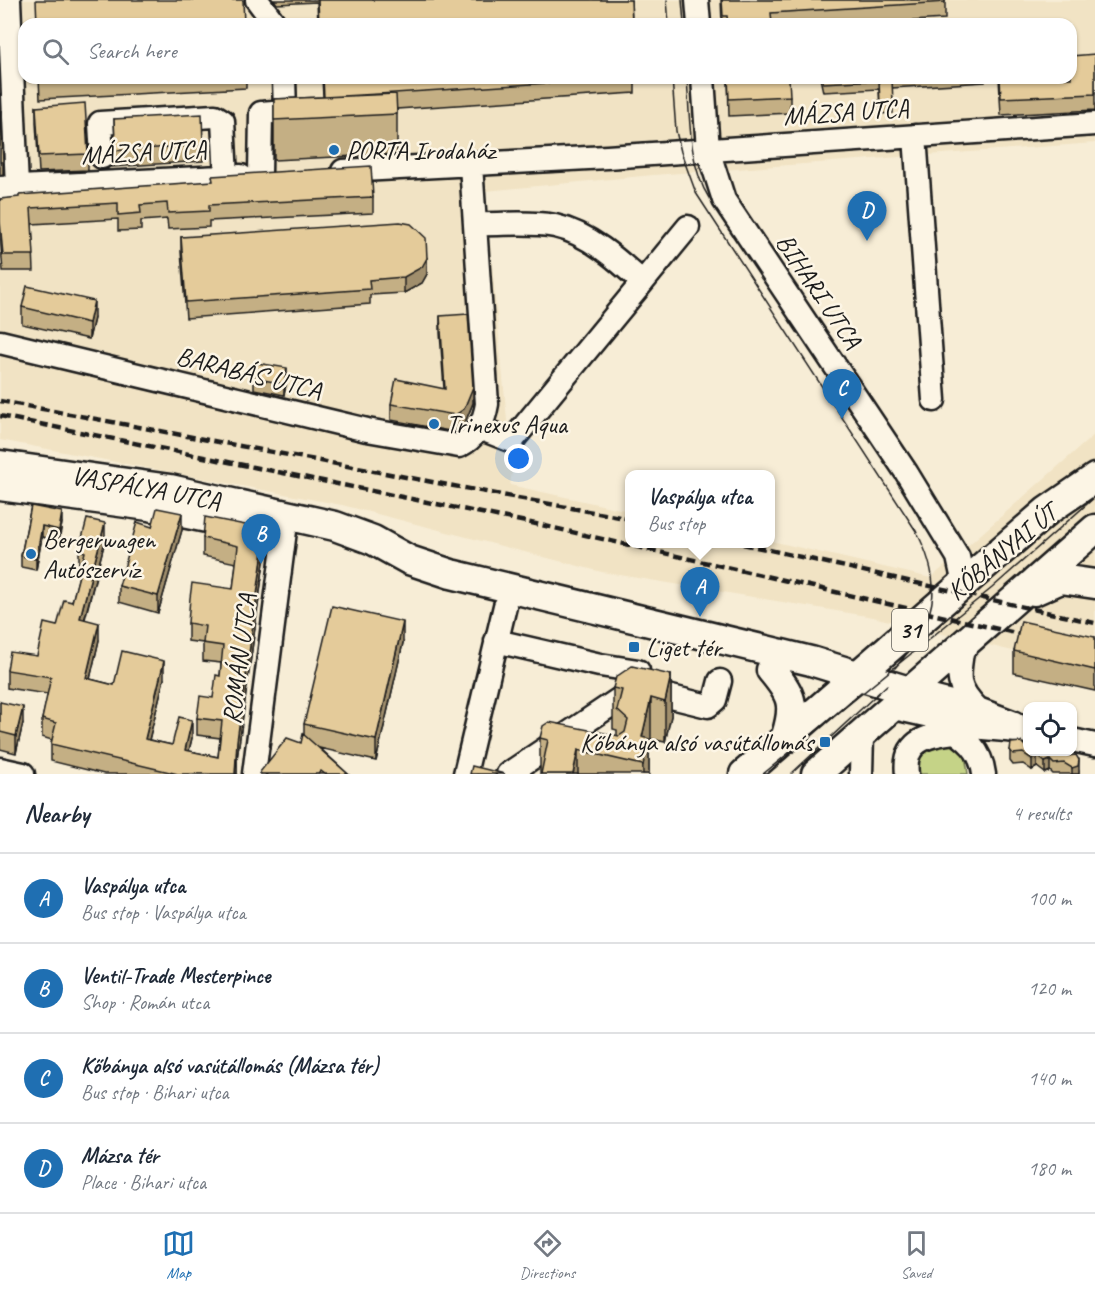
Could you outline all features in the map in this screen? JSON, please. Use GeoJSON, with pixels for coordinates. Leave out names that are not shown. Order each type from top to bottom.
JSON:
{"type":"FeatureCollection","features":[{"type":"Feature","properties":{"kind":"main road","name":"VASPÁLYA UTCA"},"geometry":{"type":"LineString","coordinates":[[0,465],[47,482],[149,506],[360,535],[409,560],[564,610],[771,670],[848,682],[903,700]]}},
{"type":"Feature","properties":{"kind":"main road","name":"KŐBÁNYAI ÚT"},"geometry":{"type":"LineString","coordinates":[[848,682],[1047,512],[1095,478]]}},
{"type":"Feature","properties":{"kind":"main road","name":"VASPÁLYA UTCA"},"geometry":{"type":"LineString","coordinates":[[0,486],[47,482]]}},
{"type":"Feature","properties":{"kind":"main road"},"geometry":{"type":"LineString","coordinates":[[1047,512],[1080,518],[1095,526]]}},
{"type":"Feature","properties":{"kind":"main road","name":"VASPÁLYA UTCA"},"geometry":{"type":"LineString","coordinates":[[285,525],[342,546],[424,585],[505,606],[564,610],[811,661],[848,682]]}},
{"type":"Feature","properties":{"kind":"main road","name":"KŐBÁNYAI ÚT"},"geometry":{"type":"LineString","coordinates":[[903,700],[1095,526]]}},
{"type":"Feature","properties":{"kind":"main road"},"geometry":{"type":"LineString","coordinates":[[1006,607],[1040,587],[1061,579],[1095,584]]}},
{"type":"Feature","properties":{"kind":"main road"},"geometry":{"type":"LineString","coordinates":[[771,670],[790,698],[793,712],[786,736]]}},
{"type":"Feature","properties":{"kind":"main road","name":"31"},"geometry":{"type":"LineString","coordinates":[[744,774],[848,682]]}},
{"type":"Feature","properties":{"kind":"main road","name":"31"},"geometry":{"type":"LineString","coordinates":[[816,774],[903,700]]}},
{"type":"Feature","properties":{"kind":"street"},"geometry":{"type":"LineString","coordinates":[[8,188],[9,0]]}},
{"type":"Feature","properties":{"kind":"street"},"geometry":{"type":"LineString","coordinates":[[257,0],[270,18]]}},
{"type":"Feature","properties":{"kind":"street"},"geometry":{"type":"LineString","coordinates":[[697,0],[698,18]]}},
{"type":"Feature","properties":{"kind":"street"},"geometry":{"type":"LineString","coordinates":[[260,175],[261,113],[285,111],[284,84]]}},
{"type":"Feature","properties":{"kind":"street","name":"BIHARI UTCA"},"geometry":{"type":"LineString","coordinates":[[703,84],[708,150],[724,200],[912,481],[958,556],[964,584]]}},
{"type":"Feature","properties":{"kind":"street"},"geometry":{"type":"LineString","coordinates":[[102,157],[100,123],[215,116],[223,121],[226,177]]}},
{"type":"Feature","properties":{"kind":"street","name":"MÁZSA UTCA"},"geometry":{"type":"LineString","coordinates":[[471,165],[1095,124]]}},
{"type":"Feature","properties":{"kind":"street"},"geometry":{"type":"LineString","coordinates":[[915,136],[934,400]]}},
{"type":"Feature","properties":{"kind":"street"},"geometry":{"type":"LineString","coordinates":[[316,172],[471,165],[487,404],[485,417],[479,428],[512,441],[688,227]]}},
{"type":"Feature","properties":{"kind":"street","name":"MÁZSA UTCA"},"geometry":{"type":"LineString","coordinates":[[8,188],[283,174]]}},
{"type":"Feature","properties":{"kind":"street"},"geometry":{"type":"LineString","coordinates":[[475,225],[543,225],[573,232],[626,267],[642,282]]}},
{"type":"Feature","properties":{"kind":"street","name":"BARABÁS UTCA"},"geometry":{"type":"LineString","coordinates":[[0,342],[378,432],[459,447],[470,441],[479,428]]}},
{"type":"Feature","properties":{"kind":"street","name":"ROMÁN UTCA"},"geometry":{"type":"LineString","coordinates":[[254,774],[285,525]]}},
{"type":"Feature","properties":{"kind":"street"},"geometry":{"type":"LineString","coordinates":[[465,774],[505,606]]}},
{"type":"Feature","properties":{"kind":"street"},"geometry":{"type":"LineString","coordinates":[[496,641],[600,665],[638,671],[636,688]]}},
{"type":"Feature","properties":{"kind":"street"},"geometry":{"type":"LineString","coordinates":[[963,647],[958,676],[967,698],[980,718]]}},
{"type":"Feature","properties":{"kind":"street"},"geometry":{"type":"LineString","coordinates":[[508,774],[636,688],[708,706],[715,700],[720,681]]}},
{"type":"Feature","properties":{"kind":"street"},"geometry":{"type":"LineString","coordinates":[[903,700],[934,717],[976,750],[984,774]]}},
{"type":"Feature","properties":{"kind":"street"},"geometry":{"type":"LineString","coordinates":[[903,700],[1023,729]]}},
{"type":"Feature","properties":{"kind":"street"},"geometry":{"type":"LineString","coordinates":[[934,717],[980,718]]}},
{"type":"Feature","properties":{"kind":"street"},"geometry":{"type":"LineString","coordinates":[[907,774],[907,763],[916,745],[932,734],[955,732],[980,718]]}},
{"type":"Feature","properties":{"kind":"street"},"geometry":{"type":"LineString","coordinates":[[861,774],[862,735]]}},
{"type":"Feature","properties":{"kind":"street"},"geometry":{"type":"LineString","coordinates":[[1077,741],[1095,745]]}},
{"type":"Feature","properties":{"kind":"street"},"geometry":{"type":"LineString","coordinates":[[547,748],[581,756]]}},
{"type":"Feature","properties":{"kind":"street"},"geometry":{"type":"LineString","coordinates":[[0,769],[23,774]]}},
{"type":"Feature","properties":{"kind":"shaded area"},"geometry":{"type":"Polygon","coordinates":[[[0,0],[1095,0],[1095,143],[653,175],[485,191],[512,472],[510,485],[625,510],[625,548],[775,548],[775,542],[931,578],[1095,434],[1095,671],[873,617],[602,572],[342,505],[0,440],[0,0]]]}},
{"type":"Feature","properties":{"kind":"green space"},"geometry":{"type":"Polygon","coordinates":[[[953,742],[965,755],[968,774],[911,774],[918,748],[953,742]]]}},
{"type":"Feature","properties":{"kind":"building"},"geometry":{"type":"Polygon","coordinates":[[[36,0],[243,0],[244,18],[37,18],[36,0]]]}},
{"type":"Feature","properties":{"kind":"building"},"geometry":{"type":"Polygon","coordinates":[[[318,0],[631,0],[632,18],[319,18],[318,0]]]}},
{"type":"Feature","properties":{"kind":"building"},"geometry":{"type":"Polygon","coordinates":[[[722,0],[945,0],[945,2],[771,13],[771,18],[727,18],[723,16],[722,0]]]}},
{"type":"Feature","properties":{"kind":"building"},"geometry":{"type":"Polygon","coordinates":[[[1095,54],[1095,94],[1001,98],[1000,84],[1077,84],[1077,56],[1095,54]]]}},
{"type":"Feature","properties":{"kind":"building"},"geometry":{"type":"Polygon","coordinates":[[[323,84],[531,84],[379,94],[324,97],[323,84]]]}},
{"type":"Feature","properties":{"kind":"building"},"geometry":{"type":"Polygon","coordinates":[[[728,84],[789,84],[790,96],[729,99],[728,84]]]}},
{"type":"Feature","properties":{"kind":"building"},"geometry":{"type":"Polygon","coordinates":[[[879,84],[892,84],[893,104],[880,105],[879,84]]]}},
{"type":"Feature","properties":{"kind":"building"},"geometry":{"type":"Polygon","coordinates":[[[0,93],[3,162],[0,162],[0,93]]]}},
{"type":"Feature","properties":{"kind":"building"},"geometry":{"type":"Polygon","coordinates":[[[396,94],[397,114],[274,120],[274,99],[396,94]]]}},
{"type":"Feature","properties":{"kind":"building"},"geometry":{"type":"Polygon","coordinates":[[[85,103],[88,154],[39,156],[36,107],[85,103]]]}},
{"type":"Feature","properties":{"kind":"building"},"geometry":{"type":"Polygon","coordinates":[[[202,114],[203,145],[111,151],[115,141],[114,119],[202,114]]]}},
{"type":"Feature","properties":{"kind":"building"},"geometry":{"type":"Polygon","coordinates":[[[371,166],[373,197],[209,205],[209,211],[168,213],[167,203],[140,205],[141,213],[118,215],[118,203],[31,208],[34,255],[3,255],[0,199],[19,197],[19,195],[213,181],[212,176],[371,166]]]}},
{"type":"Feature","properties":{"kind":"building"},"geometry":{"type":"Polygon","coordinates":[[[400,222],[411,224],[426,238],[427,258],[422,267],[404,277],[369,280],[370,289],[186,302],[181,237],[400,222]]]}},
{"type":"Feature","properties":{"kind":"building"},"geometry":{"type":"Polygon","coordinates":[[[27,286],[94,301],[89,323],[22,307],[27,286]]]}},
{"type":"Feature","properties":{"kind":"building"},"geometry":{"type":"Polygon","coordinates":[[[468,314],[473,387],[464,409],[455,415],[391,404],[396,379],[445,389],[440,316],[468,314]]]}},
{"type":"Feature","properties":{"kind":"building"},"geometry":{"type":"Polygon","coordinates":[[[257,363],[287,368],[284,384],[254,378],[257,363]]]}},
{"type":"Feature","properties":{"kind":"building"},"geometry":{"type":"Polygon","coordinates":[[[31,506],[62,512],[59,530],[42,526],[36,559],[21,556],[31,506]]]}},
{"type":"Feature","properties":{"kind":"building"},"geometry":{"type":"Polygon","coordinates":[[[157,508],[182,513],[158,596],[119,586],[137,522],[152,527],[157,508]]]}},
{"type":"Feature","properties":{"kind":"building"},"geometry":{"type":"Polygon","coordinates":[[[205,517],[266,529],[237,741],[235,774],[178,774],[51,744],[56,723],[42,719],[51,677],[7,670],[10,652],[37,656],[44,623],[57,626],[64,600],[72,602],[85,552],[79,550],[87,519],[105,523],[80,618],[99,623],[86,678],[114,685],[122,651],[164,661],[145,739],[172,745],[179,717],[192,720],[185,750],[218,757],[222,721],[197,718],[200,696],[213,698],[216,675],[220,676],[223,646],[203,643],[205,626],[188,623],[190,598],[192,583],[233,589],[238,546],[203,538],[205,517]]]}},
{"type":"Feature","properties":{"kind":"building"},"geometry":{"type":"Polygon","coordinates":[[[332,606],[403,622],[376,740],[304,724],[332,606]]]}},
{"type":"Feature","properties":{"kind":"building"},"geometry":{"type":"Polygon","coordinates":[[[1021,621],[1095,637],[1095,670],[1014,651],[1021,621]]]}},
{"type":"Feature","properties":{"kind":"building"},"geometry":{"type":"Polygon","coordinates":[[[632,666],[671,675],[665,702],[651,698],[642,737],[649,739],[643,765],[578,750],[573,774],[541,774],[548,740],[540,738],[543,726],[549,722],[619,736],[625,732],[628,720],[617,710],[622,690],[613,688],[616,677],[632,666]]]}},
{"type":"Feature","properties":{"kind":"building"},"geometry":{"type":"Polygon","coordinates":[[[0,702],[23,707],[16,736],[0,732],[0,702]]]}},
{"type":"Feature","properties":{"kind":"building"},"geometry":{"type":"Polygon","coordinates":[[[303,734],[348,774],[325,774],[321,771],[318,774],[261,774],[260,772],[287,738],[301,743],[303,734]]]}},
{"type":"Feature","properties":{"kind":"building"},"geometry":{"type":"Polygon","coordinates":[[[1021,742],[1023,753],[1013,754],[1010,750],[1011,743],[1021,742]]]}},
{"type":"Feature","properties":{"kind":"building"},"geometry":{"type":"Polygon","coordinates":[[[1037,756],[1077,756],[1079,760],[1078,766],[1072,768],[1064,763],[1054,764],[1050,760],[1045,762],[1037,756]]]}},
{"type":"Feature","properties":{"kind":"building"},"geometry":{"type":"Polygon","coordinates":[[[472,766],[505,774],[470,774],[472,766]]]}},
{"type":"Feature","properties":{"kind":"tram line"},"geometry":{"type":"LineString","coordinates":[[667,0],[668,18]]}},
{"type":"Feature","properties":{"kind":"tram line"},"geometry":{"type":"LineString","coordinates":[[682,0],[684,18]]}},
{"type":"Feature","properties":{"kind":"tram line"},"geometry":{"type":"LineString","coordinates":[[672,84],[676,131],[696,193],[916,531],[925,551],[931,570],[932,603],[919,635],[895,668]]}},
{"type":"Feature","properties":{"kind":"tram line"},"geometry":{"type":"LineString","coordinates":[[687,84],[697,171],[709,198]]}},
{"type":"Feature","properties":{"kind":"tram line"},"geometry":{"type":"LineString","coordinates":[[763,774],[992,588],[1095,497]]}},
{"type":"Feature","properties":{"kind":"tram line"},"geometry":{"type":"LineString","coordinates":[[791,774],[887,685]]}},
{"type":"Feature","properties":{"kind":"railway"},"geometry":{"type":"LineString","coordinates":[[0,401],[625,518]]}},
{"type":"Feature","properties":{"kind":"railway"},"geometry":{"type":"LineString","coordinates":[[0,416],[541,525],[625,544]]}},
{"type":"Feature","properties":{"kind":"railway"},"geometry":{"type":"LineString","coordinates":[[642,548],[1033,637]]}},
{"type":"Feature","properties":{"kind":"railway"},"geometry":{"type":"LineString","coordinates":[[761,548],[1095,623]]}},
{"type":"Feature","properties":{"kind":"place","name":"PORTA Irodaház"},"geometry":{"type":"Point","coordinates":[334,150]}},
{"type":"Feature","properties":{"kind":"place","name":"Mázsa tér"},"geometry":{"type":"Point","coordinates":[867,241]}},
{"type":"Feature","properties":{"kind":"place","name":"Kőbánya alsó vasútállomás (Mázsa tér)"},"geometry":{"type":"Point","coordinates":[842,419]}},
{"type":"Feature","properties":{"kind":"place","name":"Trinexus Aqua"},"geometry":{"type":"Point","coordinates":[434,424]}},
{"type":"Feature","properties":{"kind":"place","name":"Bergerwagen Autószervíz"},"geometry":{"type":"Point","coordinates":[31,554]}},
{"type":"Feature","properties":{"kind":"place","name":"Ventil-Trade Mesterpince"},"geometry":{"type":"Point","coordinates":[261,564]}},
{"type":"Feature","properties":{"kind":"place","name":"Vaspálya utca"},"geometry":{"type":"Point","coordinates":[700,617]}},
{"type":"Feature","properties":{"kind":"place","name":"Liget tér"},"geometry":{"type":"Point","coordinates":[634,647]}},
{"type":"Feature","properties":{"kind":"place","name":"Kőbánya alsó vasútállomás"},"geometry":{"type":"Point","coordinates":[825,742]}}]}
